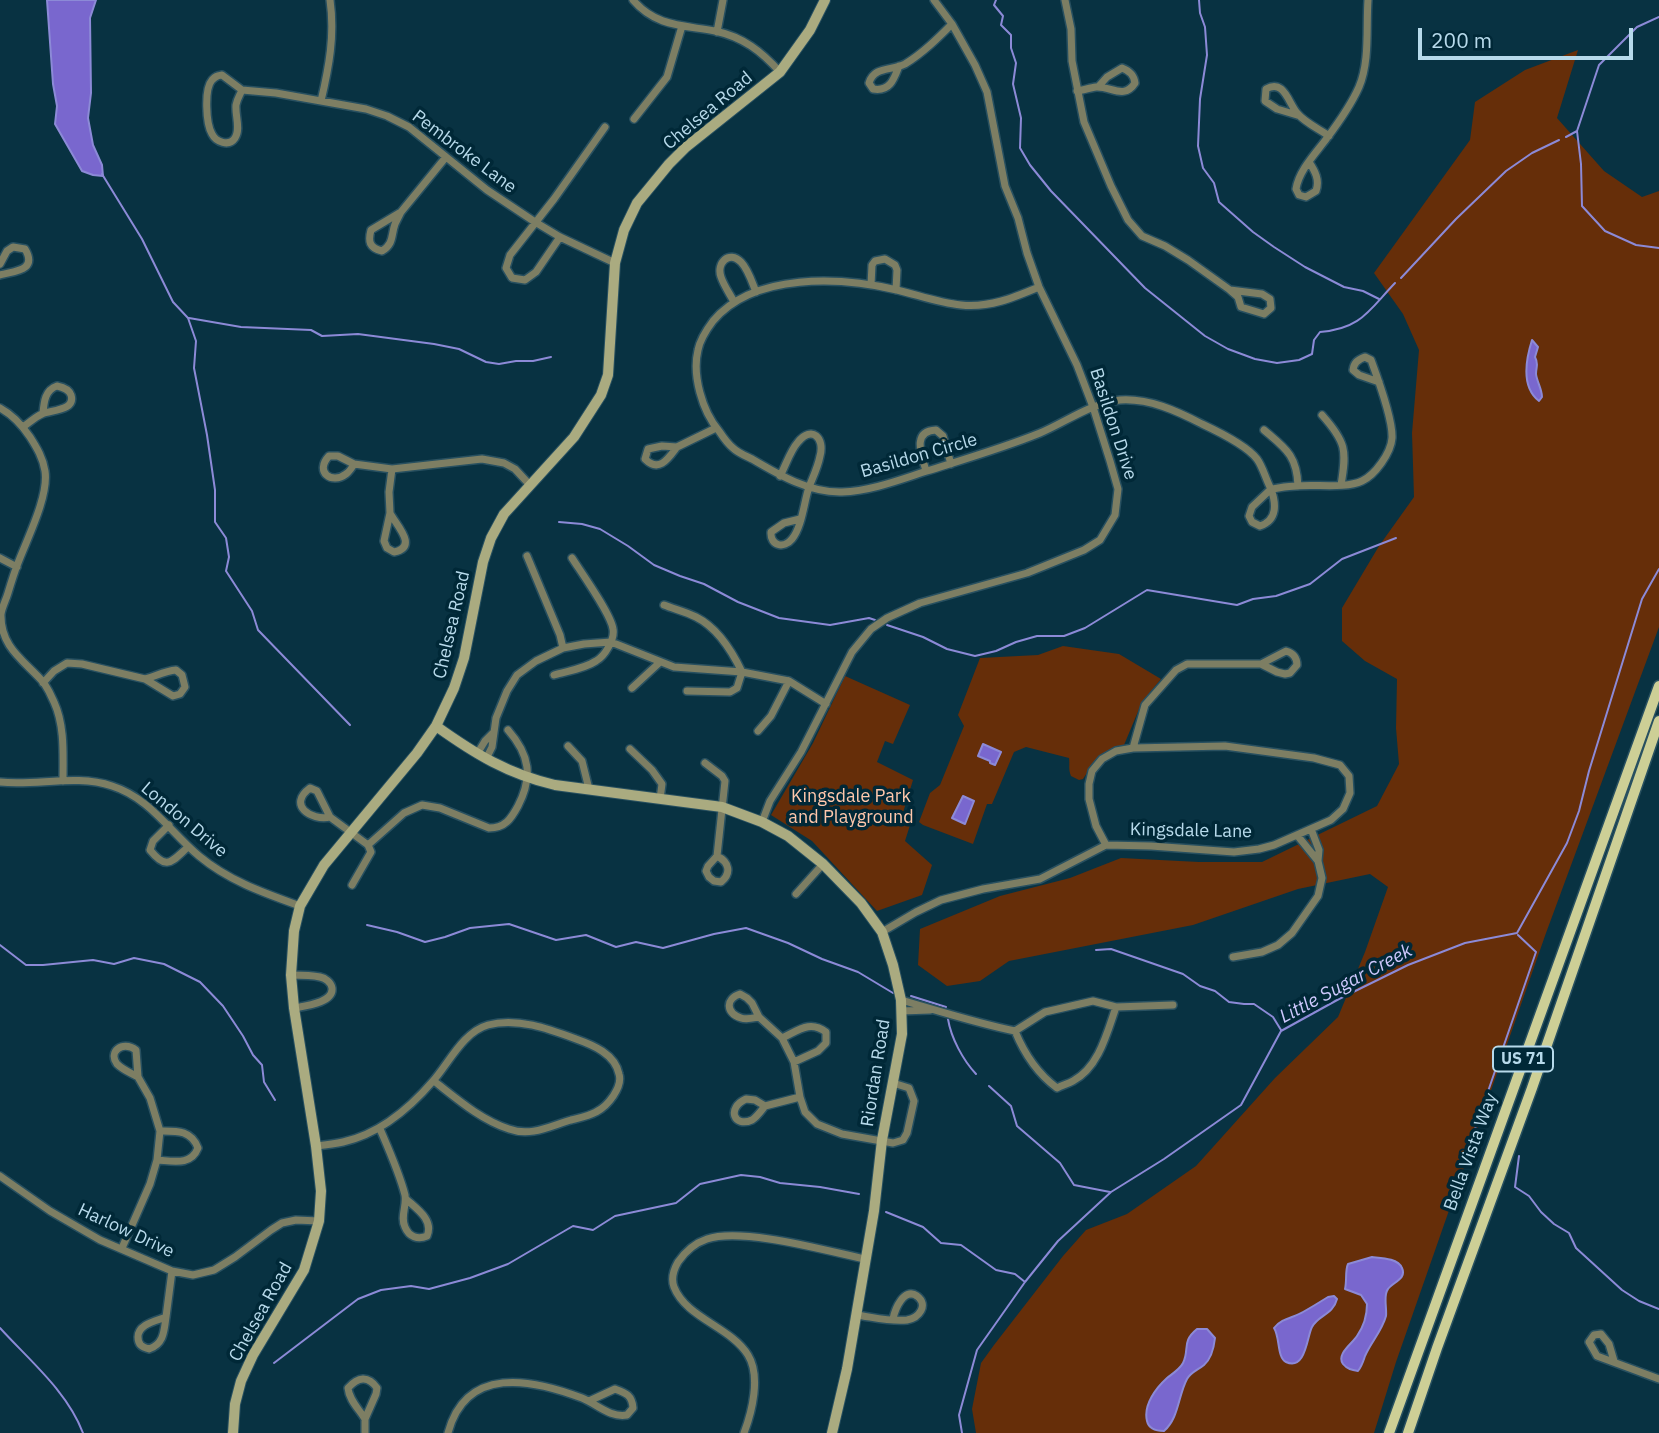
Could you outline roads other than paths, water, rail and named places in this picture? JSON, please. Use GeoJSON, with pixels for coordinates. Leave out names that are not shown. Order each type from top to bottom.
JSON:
{"type":"FeatureCollection","features":[{"type":"Feature","properties":{"kind":"main road","name":"Bella Vista Way"},"geometry":{"type":"LineString","coordinates":[[1389,1433],[1659,686]]}},
{"type":"Feature","properties":{"kind":"main road","name":"Bella Vista Way"},"geometry":{"type":"LineString","coordinates":[[1408,1433],[1659,721]]}},
{"type":"Feature","properties":{"kind":"street"},"geometry":{"type":"LineString","coordinates":[[321,101],[330,64],[333,23],[330,0]]}},
{"type":"Feature","properties":{"kind":"street"},"geometry":{"type":"LineString","coordinates":[[634,0],[649,15],[669,23],[717,32],[741,41],[764,54],[780,72]]}},
{"type":"Feature","properties":{"kind":"street"},"geometry":{"type":"LineString","coordinates":[[717,32],[723,0]]}},
{"type":"Feature","properties":{"kind":"street","name":"Chelsea Road"},"geometry":{"type":"LineString","coordinates":[[233,1433],[235,1404],[241,1381],[253,1355],[304,1270],[319,1221],[321,1191],[316,1146],[291,975],[293,931],[300,906],[324,864],[436,726],[454,688],[464,658],[483,562],[491,538],[504,514],[574,437],[601,395],[608,375],[615,263],[624,230],[637,203],[669,164],[699,136],[780,72],[810,30],[825,0]]}},
{"type":"Feature","properties":{"kind":"street","name":"Basildon Drive"},"geometry":{"type":"LineString","coordinates":[[762,822],[770,801],[801,752],[852,652],[871,629],[887,618],[920,603],[1027,573],[1059,561],[1100,541],[1115,515],[1118,489],[1077,365],[1039,287],[1027,253],[1018,218],[1005,186],[987,92],[952,24],[934,0]]}},
{"type":"Feature","properties":{"kind":"street"},"geometry":{"type":"LineString","coordinates":[[1065,0],[1071,29],[1072,61],[1084,122],[1111,186],[1133,228],[1142,236],[1166,246],[1188,260],[1230,290],[1238,297],[1241,307],[1264,314],[1271,308],[1270,299],[1262,294],[1230,290]]}},
{"type":"Feature","properties":{"kind":"street"},"geometry":{"type":"LineString","coordinates":[[1309,162],[1315,171],[1318,186],[1316,191],[1306,197],[1300,195],[1296,189],[1297,182],[1309,162],[1343,116],[1359,86],[1365,63],[1368,0]]}},
{"type":"Feature","properties":{"kind":"street"},"geometry":{"type":"LineString","coordinates":[[899,66],[904,65],[952,24]]}},
{"type":"Feature","properties":{"kind":"street"},"geometry":{"type":"LineString","coordinates":[[634,119],[667,77],[682,26]]}},
{"type":"Feature","properties":{"kind":"street"},"geometry":{"type":"LineString","coordinates":[[1077,91],[1098,87],[1117,92],[1125,91],[1132,88],[1135,79],[1122,68],[1107,77],[1098,87]]}},
{"type":"Feature","properties":{"kind":"street","name":"Pembroke Lane"},"geometry":{"type":"LineString","coordinates":[[242,90],[236,102],[236,137],[228,143],[217,140],[213,137],[209,124],[208,87],[216,76],[222,75],[242,90],[276,93],[366,109],[409,127],[486,190],[561,237],[615,263]]}},
{"type":"Feature","properties":{"kind":"street"},"geometry":{"type":"LineString","coordinates":[[1297,115],[1284,91],[1278,86],[1266,89],[1265,101],[1269,105],[1297,115],[1329,136]]}},
{"type":"Feature","properties":{"kind":"street"},"geometry":{"type":"LineString","coordinates":[[561,237],[536,272],[525,280],[512,278],[506,268],[507,261],[605,127]]}},
{"type":"Feature","properties":{"kind":"street"},"geometry":{"type":"LineString","coordinates":[[401,212],[371,230],[371,246],[382,251],[388,247],[401,212],[446,157]]}},
{"type":"Feature","properties":{"kind":"street"},"geometry":{"type":"LineString","coordinates":[[0,264],[7,251],[13,247],[25,250],[29,256],[28,264],[23,269],[0,275]]}},
{"type":"Feature","properties":{"kind":"street"},"geometry":{"type":"LineString","coordinates":[[734,302],[721,277],[721,265],[726,257],[735,257],[744,264],[756,292]]}},
{"type":"Feature","properties":{"kind":"street"},"geometry":{"type":"LineString","coordinates":[[871,285],[872,265],[875,261],[885,259],[891,261],[897,270],[896,290]]}},
{"type":"Feature","properties":{"kind":"street","name":"Basildon Circle"},"geometry":{"type":"LineString","coordinates":[[1039,287],[1008,300],[983,306],[960,305],[871,285],[811,281],[756,292],[734,302],[708,327],[697,356],[697,376],[702,400],[716,428],[733,448],[780,476],[809,487],[842,492],[891,483],[988,453],[1093,407],[1123,400],[1159,404],[1237,443],[1256,459],[1270,489]]}},
{"type":"Feature","properties":{"kind":"street"},"geometry":{"type":"LineString","coordinates":[[1270,489],[1275,501],[1272,518],[1260,526],[1252,522],[1249,516],[1251,507],[1270,489],[1341,485],[1362,481],[1376,470],[1388,452],[1392,437],[1378,382]]}},
{"type":"Feature","properties":{"kind":"street"},"geometry":{"type":"LineString","coordinates":[[23,427],[43,413],[61,410],[68,405],[71,401],[68,391],[57,386],[52,387],[45,398],[43,413]]}},
{"type":"Feature","properties":{"kind":"street"},"geometry":{"type":"LineString","coordinates":[[0,408],[23,427],[39,450],[46,473],[44,492],[36,517],[1,613],[1,633],[17,658],[48,689],[58,712],[63,747],[63,781]]}},
{"type":"Feature","properties":{"kind":"street"},"geometry":{"type":"LineString","coordinates":[[1322,415],[1343,442],[1345,463],[1341,485]]}},
{"type":"Feature","properties":{"kind":"street"},"geometry":{"type":"LineString","coordinates":[[677,447],[716,428]]}},
{"type":"Feature","properties":{"kind":"street"},"geometry":{"type":"LineString","coordinates":[[926,471],[920,444],[924,433],[929,430],[936,429],[943,436],[951,464]]}},
{"type":"Feature","properties":{"kind":"street"},"geometry":{"type":"LineString","coordinates":[[1264,430],[1287,450],[1297,470],[1298,486]]}},
{"type":"Feature","properties":{"kind":"street"},"geometry":{"type":"LineString","coordinates":[[780,476],[798,442],[804,436],[816,435],[821,440],[822,448],[800,519]]}},
{"type":"Feature","properties":{"kind":"street"},"geometry":{"type":"LineString","coordinates":[[354,464],[392,469],[482,459],[505,463],[529,484]]}},
{"type":"Feature","properties":{"kind":"street"},"geometry":{"type":"LineString","coordinates":[[390,513],[405,540],[404,546],[394,552],[387,548],[384,541],[390,513],[392,469]]}},
{"type":"Feature","properties":{"kind":"street"},"geometry":{"type":"LineString","coordinates":[[527,556],[564,649]]}},
{"type":"Feature","properties":{"kind":"street"},"geometry":{"type":"LineString","coordinates":[[0,558],[17,567]]}},
{"type":"Feature","properties":{"kind":"street"},"geometry":{"type":"LineString","coordinates":[[554,675],[600,659],[611,642],[613,630],[608,616],[572,558]]}},
{"type":"Feature","properties":{"kind":"street"},"geometry":{"type":"LineString","coordinates":[[664,605],[709,625],[733,653],[742,672],[737,688],[730,692],[687,691]]}},
{"type":"Feature","properties":{"kind":"street"},"geometry":{"type":"LineString","coordinates":[[481,757],[492,747],[496,718],[517,675],[536,661],[584,644],[611,642],[674,667],[742,672],[789,681],[827,704]]}},
{"type":"Feature","properties":{"kind":"street"},"geometry":{"type":"LineString","coordinates":[[1133,748],[1145,705],[1176,670],[1187,664],[1261,664],[1285,674],[1290,673],[1297,665],[1297,659],[1286,651],[1261,664]]}},
{"type":"Feature","properties":{"kind":"street"},"geometry":{"type":"LineString","coordinates":[[43,683],[54,671],[67,663],[145,679],[173,696],[180,694],[185,687],[182,674],[176,670],[145,679]]}},
{"type":"Feature","properties":{"kind":"street"},"geometry":{"type":"LineString","coordinates":[[632,688],[659,663]]}},
{"type":"Feature","properties":{"kind":"street"},"geometry":{"type":"LineString","coordinates":[[758,731],[771,716],[789,681]]}},
{"type":"Feature","properties":{"kind":"street","name":"Riordan Road"},"geometry":{"type":"LineString","coordinates":[[436,726],[481,757],[529,779],[555,785],[722,807],[762,822],[788,836],[823,863],[861,903],[882,932],[893,965],[901,1005],[902,1034],[882,1140],[874,1211],[847,1369],[832,1433]]}},
{"type":"Feature","properties":{"kind":"street"},"geometry":{"type":"LineString","coordinates":[[368,845],[404,813],[422,805],[440,808],[489,828],[505,825],[524,795],[529,779],[527,764],[518,741],[508,730]]}},
{"type":"Feature","properties":{"kind":"street"},"geometry":{"type":"LineString","coordinates":[[568,746],[582,761],[589,789]]}},
{"type":"Feature","properties":{"kind":"street","name":"Kingsdale Lane"},"geometry":{"type":"LineString","coordinates":[[882,932],[941,900],[984,888],[1040,878],[1106,845],[1234,852],[1274,845],[1331,820],[1343,809],[1350,793],[1349,776],[1340,765],[1295,754],[1225,746],[1133,748],[1116,751],[1102,759],[1092,771],[1089,784],[1089,799],[1096,826],[1106,845]]}},
{"type":"Feature","properties":{"kind":"street"},"geometry":{"type":"LineString","coordinates":[[630,749],[662,784],[660,799]]}},
{"type":"Feature","properties":{"kind":"street"},"geometry":{"type":"LineString","coordinates":[[705,763],[725,780],[717,856]]}},
{"type":"Feature","properties":{"kind":"street","name":"London Drive"},"geometry":{"type":"LineString","coordinates":[[0,782],[63,781],[113,786],[138,798],[188,846],[225,875],[300,906]]}},
{"type":"Feature","properties":{"kind":"street"},"geometry":{"type":"LineString","coordinates":[[330,817],[310,814],[303,809],[300,797],[310,788],[317,791],[330,817],[368,845],[371,852],[352,885]]}},
{"type":"Feature","properties":{"kind":"street"},"geometry":{"type":"LineString","coordinates":[[169,825],[151,845],[150,850],[166,864],[171,863],[188,846]]}},
{"type":"Feature","properties":{"kind":"street"},"geometry":{"type":"LineString","coordinates":[[1233,957],[1278,945],[1292,933],[1318,896],[1322,878],[1318,861],[1319,850],[1311,829]]}},
{"type":"Feature","properties":{"kind":"street"},"geometry":{"type":"LineString","coordinates":[[1297,835],[1318,861]]}},
{"type":"Feature","properties":{"kind":"street"},"geometry":{"type":"LineString","coordinates":[[796,894],[823,863]]}},
{"type":"Feature","properties":{"kind":"street"},"geometry":{"type":"LineString","coordinates":[[291,975],[322,977],[332,988],[328,998],[316,1004],[294,1008]]}},
{"type":"Feature","properties":{"kind":"street"},"geometry":{"type":"LineString","coordinates":[[901,1005],[1015,1031],[1045,1012],[1093,1001],[1116,1007],[1173,1005]]}},
{"type":"Feature","properties":{"kind":"street"},"geometry":{"type":"LineString","coordinates":[[1015,1031],[1044,1079],[1057,1088],[1075,1080],[1088,1069],[1102,1046],[1116,1007]]}},
{"type":"Feature","properties":{"kind":"street"},"geometry":{"type":"LineString","coordinates":[[759,1017],[782,1038],[794,1062],[805,1111],[817,1124],[842,1134],[893,1143],[903,1140],[908,1133],[914,1101],[909,1088],[893,1083]]}},
{"type":"Feature","properties":{"kind":"street"},"geometry":{"type":"LineString","coordinates":[[316,1146],[343,1142],[380,1129],[434,1081],[475,1031],[486,1026],[511,1022],[566,1035],[603,1052],[613,1061],[620,1080],[611,1099],[596,1112],[537,1131],[520,1132],[493,1123],[434,1081]]}},
{"type":"Feature","properties":{"kind":"street"},"geometry":{"type":"LineString","coordinates":[[782,1038],[809,1026],[818,1026],[826,1032],[826,1043],[818,1051],[794,1062]]}},
{"type":"Feature","properties":{"kind":"street"},"geometry":{"type":"LineString","coordinates":[[122,1248],[150,1184],[157,1160],[160,1131],[150,1098],[138,1077],[136,1049],[122,1046],[114,1055],[114,1060],[138,1077]]}},
{"type":"Feature","properties":{"kind":"street"},"geometry":{"type":"LineString","coordinates":[[765,1106],[800,1097]]}},
{"type":"Feature","properties":{"kind":"street"},"geometry":{"type":"LineString","coordinates":[[380,1129],[400,1176],[406,1199],[403,1222],[405,1230],[420,1239],[427,1236],[429,1230],[426,1219],[406,1199]]}},
{"type":"Feature","properties":{"kind":"street"},"geometry":{"type":"LineString","coordinates":[[157,1160],[186,1161],[194,1157],[198,1148],[192,1138],[182,1131],[160,1131]]}},
{"type":"Feature","properties":{"kind":"street","name":"Harlow Drive"},"geometry":{"type":"LineString","coordinates":[[0,1177],[100,1240],[172,1271],[193,1275],[214,1270],[282,1223],[296,1220],[319,1221]]}},
{"type":"Feature","properties":{"kind":"street"},"geometry":{"type":"LineString","coordinates":[[744,1433],[755,1384],[754,1368],[738,1342],[694,1310],[672,1285],[674,1269],[682,1256],[707,1239],[751,1236],[865,1259]]}},
{"type":"Feature","properties":{"kind":"street"},"geometry":{"type":"LineString","coordinates":[[166,1317],[139,1330],[138,1342],[141,1346],[149,1349],[161,1341],[166,1317],[172,1271]]}},
{"type":"Feature","properties":{"kind":"street"},"geometry":{"type":"LineString","coordinates":[[856,1315],[893,1319],[905,1320],[918,1315],[923,1308],[920,1298],[914,1294],[903,1297],[893,1319]]}},
{"type":"Feature","properties":{"kind":"street"},"geometry":{"type":"LineString","coordinates":[[1615,1361],[1659,1378]]}},
{"type":"Feature","properties":{"kind":"street"},"geometry":{"type":"LineString","coordinates":[[365,1419],[348,1393],[353,1382],[364,1378],[374,1383],[377,1388],[365,1419],[365,1433]]}},
{"type":"Feature","properties":{"kind":"street"},"geometry":{"type":"LineString","coordinates":[[448,1433],[456,1411],[469,1396],[491,1385],[513,1382],[554,1388],[619,1416],[626,1415],[633,1408],[631,1397],[615,1389],[589,1401]]}},
{"type":"Feature","properties":{"kind":"waterway"},"geometry":{"type":"LineString","coordinates":[[996,0],[994,5],[1003,16],[1001,25],[1011,35],[1011,48],[1016,63],[1013,84],[1021,118],[1020,148],[1030,165],[1051,191],[1145,288],[1205,336],[1228,349],[1255,359],[1277,363],[1299,360],[1312,354],[1314,340],[1320,332],[1345,327],[1363,317],[1395,283]]}},
{"type":"Feature","properties":{"kind":"waterway"},"geometry":{"type":"LineString","coordinates":[[1199,0],[1207,55],[1200,99],[1198,146],[1203,168],[1214,183],[1219,202],[1253,232],[1305,267],[1344,287],[1363,291],[1379,299]]}},
{"type":"Feature","properties":{"kind":"waterway","name":"Little Sugar Creek"},"geometry":{"type":"LineString","coordinates":[[1659,17],[1637,27],[1599,65],[1577,131],[1582,206],[1605,231],[1636,245],[1659,248]]}},
{"type":"Feature","properties":{"kind":"waterway"},"geometry":{"type":"LineString","coordinates":[[1566,137],[1577,131]]}},
{"type":"Feature","properties":{"kind":"waterway"},"geometry":{"type":"LineString","coordinates":[[1401,278],[1506,171],[1532,153],[1559,140]]}},
{"type":"Feature","properties":{"kind":"waterway"},"geometry":{"type":"LineString","coordinates":[[102,174],[142,239],[173,302],[188,318],[196,341],[194,368],[215,490],[215,522],[226,538],[229,557],[226,571],[252,611],[258,630],[350,725]]}},
{"type":"Feature","properties":{"kind":"waterway"},"geometry":{"type":"LineString","coordinates":[[189,318],[241,327],[311,330],[322,336],[358,334],[434,344],[459,349],[486,362],[499,364],[551,357]]}},
{"type":"Feature","properties":{"kind":"waterway"},"geometry":{"type":"LineString","coordinates":[[559,522],[600,529],[654,565],[779,618],[830,625],[869,618],[875,620]]}},
{"type":"Feature","properties":{"kind":"waterway"},"geometry":{"type":"LineString","coordinates":[[887,625],[923,637],[947,649],[975,656],[1037,636],[1064,636],[1085,628],[1147,590],[1237,605],[1253,599],[1276,596],[1310,584],[1342,559],[1396,538]]}},
{"type":"Feature","properties":{"kind":"waterway","name":"Little Sugar Creek"},"geometry":{"type":"LineString","coordinates":[[962,1433],[959,1415],[977,1350],[1025,1282],[1058,1241],[1111,1192],[1241,1105],[1281,1031],[1408,965],[1465,943],[1517,933],[1567,843],[1642,599],[1659,569]]}},
{"type":"Feature","properties":{"kind":"waterway"},"geometry":{"type":"LineString","coordinates":[[367,925],[425,942],[470,928],[509,924],[556,940],[586,935],[616,947],[636,942],[663,948],[746,928],[858,972],[893,993]]}},
{"type":"Feature","properties":{"kind":"waterway"},"geometry":{"type":"LineString","coordinates":[[1477,1141],[1473,1135],[1536,952],[1518,935]]}},
{"type":"Feature","properties":{"kind":"waterway"},"geometry":{"type":"LineString","coordinates":[[0,945],[26,965],[93,960],[114,964],[134,958],[164,964],[200,982],[223,1006],[262,1065],[264,1082],[275,1100]]}},
{"type":"Feature","properties":{"kind":"waterway"},"geometry":{"type":"LineString","coordinates":[[1096,950],[1111,949],[1183,974],[1200,986],[1215,991],[1229,1002],[1254,1004],[1273,1017],[1281,1030]]}},
{"type":"Feature","properties":{"kind":"waterway"},"geometry":{"type":"LineString","coordinates":[[911,996],[946,1007]]}},
{"type":"Feature","properties":{"kind":"waterway"},"geometry":{"type":"LineString","coordinates":[[948,1019],[958,1048],[976,1074]]}},
{"type":"Feature","properties":{"kind":"waterway"},"geometry":{"type":"LineString","coordinates":[[989,1086],[1011,1106],[1017,1126],[1060,1163],[1074,1185],[1110,1192]]}},
{"type":"Feature","properties":{"kind":"waterway"},"geometry":{"type":"LineString","coordinates":[[1519,1156],[1515,1187],[1529,1196],[1554,1224],[1569,1233],[1576,1248],[1622,1290],[1659,1309]]}},
{"type":"Feature","properties":{"kind":"waterway"},"geometry":{"type":"LineString","coordinates":[[274,1363],[358,1299],[381,1290],[411,1286],[429,1289],[470,1278],[508,1264],[573,1226],[593,1230],[615,1216],[676,1203],[700,1184],[741,1175],[859,1194]]}},
{"type":"Feature","properties":{"kind":"waterway"},"geometry":{"type":"LineString","coordinates":[[886,1212],[923,1227],[941,1243],[961,1245],[996,1270],[1015,1274],[1025,1282]]}},
{"type":"Feature","properties":{"kind":"waterway"},"geometry":{"type":"LineString","coordinates":[[0,1328],[57,1390],[83,1433]]}},
{"type":"Feature","properties":{"kind":"park label","name":"Kingsdale Park and Playground"},"geometry":{"type":"Point","coordinates":[851,807]}}]}
